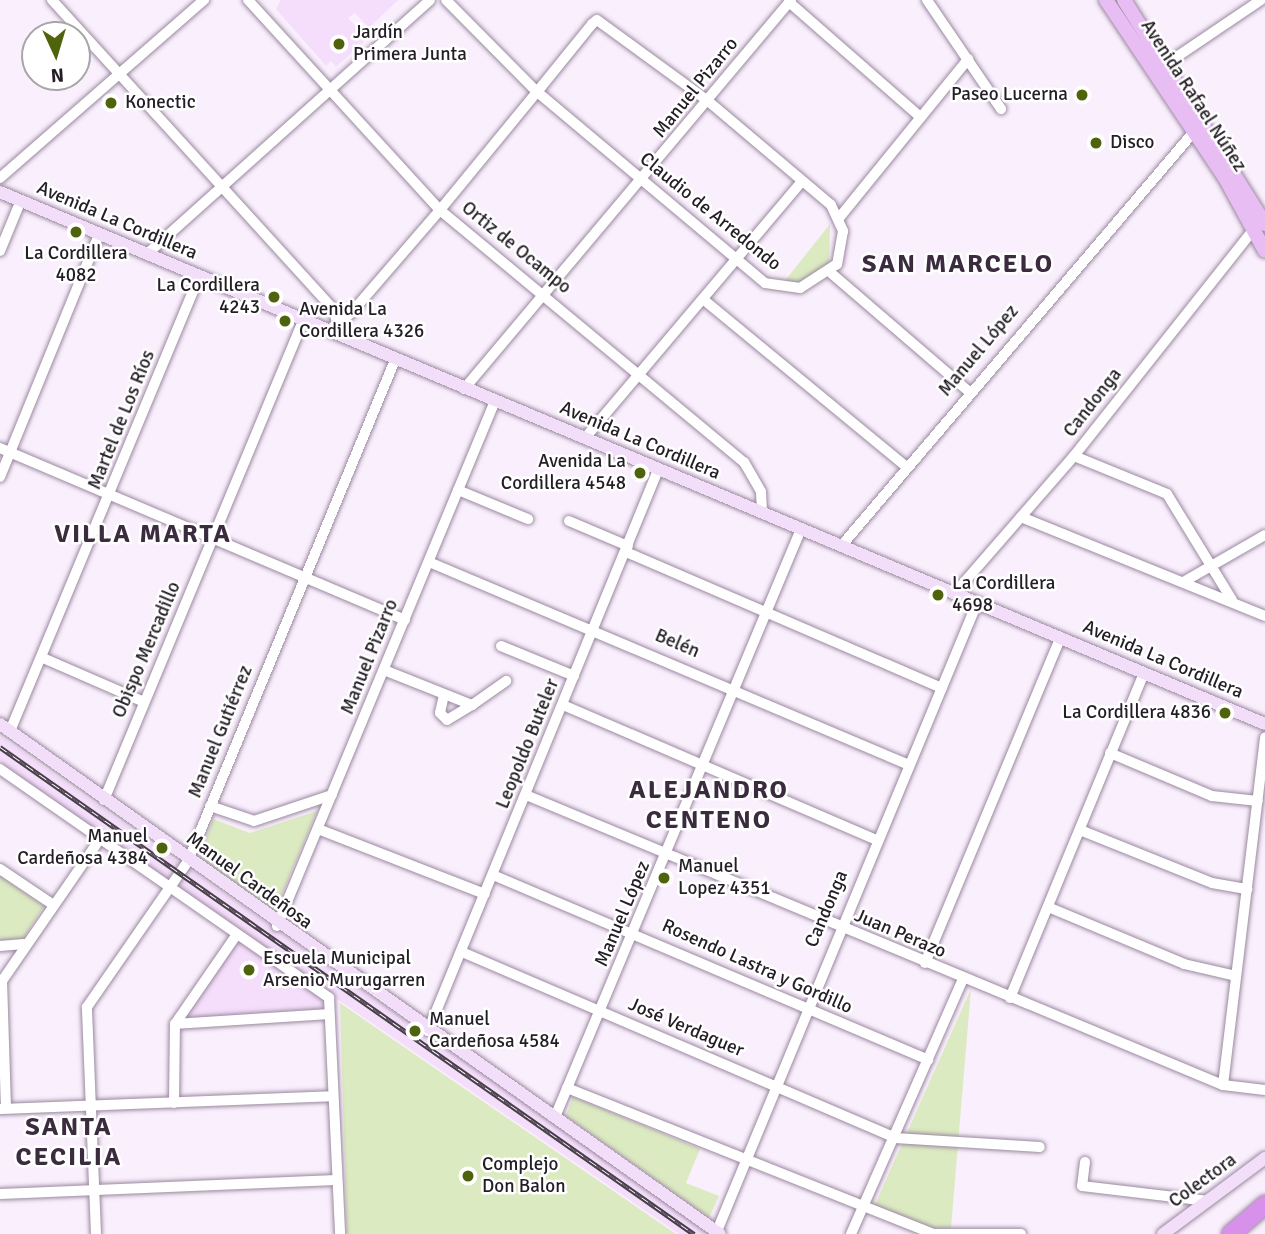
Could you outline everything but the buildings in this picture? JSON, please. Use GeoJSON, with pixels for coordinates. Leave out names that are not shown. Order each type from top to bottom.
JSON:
{"type":"FeatureCollection","features":[{"type":"Feature","properties":{"kind":"highway"},"geometry":{"type":"LineString","coordinates":[[1231,1234],[1265,1205]]}},
{"type":"Feature","properties":{"kind":"main road","name":"Avenida Rafael Núñez"},"geometry":{"type":"LineString","coordinates":[[1106,0],[1199,126]]}},
{"type":"Feature","properties":{"kind":"main road","name":"Avenida Rafael Núñez"},"geometry":{"type":"LineString","coordinates":[[1124,0],[1166,64],[1259,227],[1265,251]]}},
{"type":"Feature","properties":{"kind":"main road","name":"Avenida La Cordillera"},"geometry":{"type":"LineString","coordinates":[[0,191],[303,321],[336,331],[395,360],[1265,724]]}},
{"type":"Feature","properties":{"kind":"main road","name":"Manuel Cardeñosa"},"geometry":{"type":"LineString","coordinates":[[5,728],[278,926],[718,1233]]}},
{"type":"Feature","properties":{"kind":"main road","name":"Colectora"},"geometry":{"type":"LineString","coordinates":[[1163,1234],[1265,1158]]}},
{"type":"Feature","properties":{"kind":"street"},"geometry":{"type":"LineString","coordinates":[[52,0],[333,309],[336,331]]}},
{"type":"Feature","properties":{"kind":"street"},"geometry":{"type":"LineString","coordinates":[[2,173],[204,0]]}},
{"type":"Feature","properties":{"kind":"street","name":"Ortiz de Ocampo"},"geometry":{"type":"LineString","coordinates":[[248,0],[440,210],[545,293],[744,462],[758,485],[762,513]]}},
{"type":"Feature","properties":{"kind":"street"},"geometry":{"type":"LineString","coordinates":[[147,254],[220,184],[430,0]]}},
{"type":"Feature","properties":{"kind":"street","name":"Claudio de Arredondo"},"geometry":{"type":"LineString","coordinates":[[446,0],[537,92],[736,260],[778,287],[808,286],[831,273]]}},
{"type":"Feature","properties":{"kind":"street"},"geometry":{"type":"LineString","coordinates":[[927,0],[1001,109]]}},
{"type":"Feature","properties":{"kind":"street"},"geometry":{"type":"LineString","coordinates":[[1166,64],[1261,0]]}},
{"type":"Feature","properties":{"kind":"street"},"geometry":{"type":"LineString","coordinates":[[790,1],[919,116]]}},
{"type":"Feature","properties":{"kind":"street","name":"Manuel Pizarro"},"geometry":{"type":"LineString","coordinates":[[464,389],[643,182],[790,1]]}},
{"type":"Feature","properties":{"kind":"street"},"geometry":{"type":"LineString","coordinates":[[336,331],[597,20],[708,101],[802,181],[839,218],[843,242],[831,273],[968,391]]}},
{"type":"Feature","properties":{"kind":"street"},"geometry":{"type":"LineString","coordinates":[[839,218],[919,116],[968,59]]}},
{"type":"Feature","properties":{"kind":"street","name":"Manuel López"},"geometry":{"type":"LineString","coordinates":[[842,545],[904,466],[1199,126]]}},
{"type":"Feature","properties":{"kind":"street"},"geometry":{"type":"LineString","coordinates":[[585,438],[802,181]]}},
{"type":"Feature","properties":{"kind":"street"},"geometry":{"type":"LineString","coordinates":[[0,251],[21,201]]}},
{"type":"Feature","properties":{"kind":"street","name":"Candonga"},"geometry":{"type":"LineString","coordinates":[[954,594],[1074,456],[1259,227]]}},
{"type":"Feature","properties":{"kind":"street"},"geometry":{"type":"LineString","coordinates":[[0,477],[99,234]]}},
{"type":"Feature","properties":{"kind":"street","name":"Martel de Los Ríos"},"geometry":{"type":"LineString","coordinates":[[5,728],[43,658],[200,276]]}},
{"type":"Feature","properties":{"kind":"street"},"geometry":{"type":"LineString","coordinates":[[704,300],[904,466]]}},
{"type":"Feature","properties":{"kind":"street","name":"Obispo Mercadillo"},"geometry":{"type":"LineString","coordinates":[[104,800],[303,321]]}},
{"type":"Feature","properties":{"kind":"street","name":"Manuel Gutiérrez"},"geometry":{"type":"LineString","coordinates":[[96,1234],[88,1105],[87,1007],[188,861],[395,360]]}},
{"type":"Feature","properties":{"kind":"street","name":"Manuel Pizarro"},"geometry":{"type":"LineString","coordinates":[[278,926],[495,401]]}},
{"type":"Feature","properties":{"kind":"street"},"geometry":{"type":"LineString","coordinates":[[0,448],[405,620]]}},
{"type":"Feature","properties":{"kind":"street"},"geometry":{"type":"LineString","coordinates":[[1074,456],[1167,494],[1232,601]]}},
{"type":"Feature","properties":{"kind":"street","name":"Leopoldo Buteler"},"geometry":{"type":"LineString","coordinates":[[428,1031],[658,470]]}},
{"type":"Feature","properties":{"kind":"street"},"geometry":{"type":"LineString","coordinates":[[458,490],[528,519]]}},
{"type":"Feature","properties":{"kind":"street"},"geometry":{"type":"LineString","coordinates":[[1021,517],[1185,581],[1265,616]]}},
{"type":"Feature","properties":{"kind":"street"},"geometry":{"type":"LineString","coordinates":[[569,521],[765,612],[942,688]]}},
{"type":"Feature","properties":{"kind":"street","name":"Manuel López"},"geometry":{"type":"LineString","coordinates":[[555,1117],[801,529]]}},
{"type":"Feature","properties":{"kind":"street"},"geometry":{"type":"LineString","coordinates":[[1185,581],[1265,535]]}},
{"type":"Feature","properties":{"kind":"street","name":"Belén"},"geometry":{"type":"LineString","coordinates":[[429,562],[595,628],[909,765]]}},
{"type":"Feature","properties":{"kind":"street","name":"Candonga"},"geometry":{"type":"LineString","coordinates":[[718,1233],[805,1007],[978,603]]}},
{"type":"Feature","properties":{"kind":"street"},"geometry":{"type":"LineString","coordinates":[[925,963],[1060,638]]}},
{"type":"Feature","properties":{"kind":"street"},"geometry":{"type":"LineString","coordinates":[[501,646],[574,676]]}},
{"type":"Feature","properties":{"kind":"street"},"geometry":{"type":"LineString","coordinates":[[43,658],[144,702]]}},
{"type":"Feature","properties":{"kind":"street"},"geometry":{"type":"LineString","coordinates":[[384,670],[472,705]]}},
{"type":"Feature","properties":{"kind":"street"},"geometry":{"type":"LineString","coordinates":[[1010,998],[1144,673]]}},
{"type":"Feature","properties":{"kind":"street"},"geometry":{"type":"LineString","coordinates":[[444,695],[440,712],[447,720],[506,681]]}},
{"type":"Feature","properties":{"kind":"street"},"geometry":{"type":"LineString","coordinates":[[563,705],[877,840]]}},
{"type":"Feature","properties":{"kind":"street"},"geometry":{"type":"LineString","coordinates":[[1223,1085],[1265,738]]}},
{"type":"Feature","properties":{"kind":"street"},"geometry":{"type":"LineString","coordinates":[[1110,753],[1212,796],[1258,801]]}},
{"type":"Feature","properties":{"kind":"street"},"geometry":{"type":"LineString","coordinates":[[0,769],[98,842],[329,998],[340,1234]]}},
{"type":"Feature","properties":{"kind":"street"},"geometry":{"type":"LineString","coordinates":[[210,806],[254,821],[332,795]]}},
{"type":"Feature","properties":{"kind":"street","name":"Juan Perazo"},"geometry":{"type":"LineString","coordinates":[[526,795],[1223,1085],[1265,1090]]}},
{"type":"Feature","properties":{"kind":"street"},"geometry":{"type":"LineString","coordinates":[[318,829],[485,894]]}},
{"type":"Feature","properties":{"kind":"street"},"geometry":{"type":"LineString","coordinates":[[1080,830],[1212,883],[1247,889]]}},
{"type":"Feature","properties":{"kind":"street"},"geometry":{"type":"LineString","coordinates":[[98,842],[24,944],[2,981],[3,1109],[332,1096]]}},
{"type":"Feature","properties":{"kind":"street"},"geometry":{"type":"LineString","coordinates":[[0,869],[52,904]]}},
{"type":"Feature","properties":{"kind":"street","name":"Rosendo Lastra y Gordillo"},"geometry":{"type":"LineString","coordinates":[[493,874],[634,932],[928,1060]]}},
{"type":"Feature","properties":{"kind":"street"},"geometry":{"type":"LineString","coordinates":[[1048,907],[1184,964],[1236,976]]}},
{"type":"Feature","properties":{"kind":"street"},"geometry":{"type":"LineString","coordinates":[[174,1103],[176,1024],[237,934]]}},
{"type":"Feature","properties":{"kind":"street"},"geometry":{"type":"LineString","coordinates":[[0,946],[24,944]]}},
{"type":"Feature","properties":{"kind":"street","name":"José Verdaguer"},"geometry":{"type":"LineString","coordinates":[[462,952],[895,1138]]}},
{"type":"Feature","properties":{"kind":"street"},"geometry":{"type":"LineString","coordinates":[[851,1234],[963,979]]}},
{"type":"Feature","properties":{"kind":"street"},"geometry":{"type":"LineString","coordinates":[[176,1024],[330,1014]]}},
{"type":"Feature","properties":{"kind":"street"},"geometry":{"type":"LineString","coordinates":[[568,1088],[863,1209],[934,1234],[1021,1234]]}},
{"type":"Feature","properties":{"kind":"street"},"geometry":{"type":"LineString","coordinates":[[895,1138],[1040,1147]]}},
{"type":"Feature","properties":{"kind":"street"},"geometry":{"type":"LineString","coordinates":[[1085,1162],[1083,1186],[1208,1201]]}},
{"type":"Feature","properties":{"kind":"street"},"geometry":{"type":"LineString","coordinates":[[0,1194],[337,1180]]}},
{"type":"Feature","properties":{"kind":"shaded area"},"geometry":{"type":"Polygon","coordinates":[[[281,0],[398,0],[369,28],[355,13],[348,18],[367,39],[336,67],[331,61],[326,66],[276,9],[281,0]]]}},
{"type":"Feature","properties":{"kind":"shaded area"},"geometry":{"type":"Polygon","coordinates":[[[0,736],[179,863],[166,881],[0,762],[0,736]]]}},
{"type":"Feature","properties":{"kind":"shaded area"},"geometry":{"type":"Polygon","coordinates":[[[186,867],[712,1234],[679,1234],[174,887],[186,867]]]}},
{"type":"Feature","properties":{"kind":"shaded area","name":"Escuela Municipal Arsenio Murugarren"},"geometry":{"type":"Polygon","coordinates":[[[237,939],[326,1001],[327,1011],[181,1021],[237,939]]]}},
{"type":"Feature","properties":{"kind":"green space"},"geometry":{"type":"Polygon","coordinates":[[[830,224],[829,266],[803,282],[784,282],[830,224]]]}},
{"type":"Feature","properties":{"kind":"green space"},"geometry":{"type":"Polygon","coordinates":[[[317,811],[275,911],[199,858],[213,819],[250,833],[317,811]]]}},
{"type":"Feature","properties":{"kind":"green space"},"geometry":{"type":"Polygon","coordinates":[[[0,876],[44,906],[23,939],[0,940],[0,876]]]}},
{"type":"Feature","properties":{"kind":"green space"},"geometry":{"type":"Polygon","coordinates":[[[971,989],[951,1228],[925,1228],[874,1207],[971,989]]]}},
{"type":"Feature","properties":{"kind":"green space","name":"Complejo Don Balon"},"geometry":{"type":"Polygon","coordinates":[[[340,1003],[676,1234],[347,1234],[340,1003]]]}},
{"type":"Feature","properties":{"kind":"green space"},"geometry":{"type":"Polygon","coordinates":[[[573,1097],[700,1149],[686,1183],[719,1196],[709,1218],[566,1116],[573,1097]]]}},
{"type":"Feature","properties":{"kind":"railway"},"geometry":{"type":"LineString","coordinates":[[0,747],[694,1234]]}},
{"type":"Feature","properties":{"kind":"place","name":"Jardín Primera Junta"},"geometry":{"type":"Point","coordinates":[339,44]}},
{"type":"Feature","properties":{"kind":"place","name":"Paseo Lucerna"},"geometry":{"type":"Point","coordinates":[1082,95]}},
{"type":"Feature","properties":{"kind":"place","name":"Konectic"},"geometry":{"type":"Point","coordinates":[111,103]}},
{"type":"Feature","properties":{"kind":"place","name":"Disco"},"geometry":{"type":"Point","coordinates":[1096,143]}},
{"type":"Feature","properties":{"kind":"place","name":"La Cordillera 4082"},"geometry":{"type":"Point","coordinates":[76,232]}},
{"type":"Feature","properties":{"kind":"place","name":"La Cordillera 4243"},"geometry":{"type":"Point","coordinates":[274,297]}},
{"type":"Feature","properties":{"kind":"place","name":"Avenida La Cordillera 4326"},"geometry":{"type":"Point","coordinates":[285,321]}},
{"type":"Feature","properties":{"kind":"place","name":"Avenida La Cordillera 4548"},"geometry":{"type":"Point","coordinates":[640,473]}},
{"type":"Feature","properties":{"kind":"place","name":"La Cordillera 4698"},"geometry":{"type":"Point","coordinates":[938,595]}},
{"type":"Feature","properties":{"kind":"place","name":"La Cordillera 4836"},"geometry":{"type":"Point","coordinates":[1225,713]}},
{"type":"Feature","properties":{"kind":"place","name":"Manuel Cardeñosa 4384"},"geometry":{"type":"Point","coordinates":[162,848]}},
{"type":"Feature","properties":{"kind":"place","name":"Manuel Lopez 4351"},"geometry":{"type":"Point","coordinates":[664,878]}},
{"type":"Feature","properties":{"kind":"place","name":"Escuela Municipal Arsenio Murugarren"},"geometry":{"type":"Point","coordinates":[249,970]}},
{"type":"Feature","properties":{"kind":"place","name":"Manuel Cardeñosa 4584"},"geometry":{"type":"Point","coordinates":[415,1031]}},
{"type":"Feature","properties":{"kind":"place","name":"Complejo Don Balon"},"geometry":{"type":"Point","coordinates":[468,1176]}},
{"type":"Feature","properties":{"kind":"district","name":"SAN MARCELO"},"geometry":{"type":"Point","coordinates":[958,265]}},
{"type":"Feature","properties":{"kind":"district","name":"VILLA MARTA"},"geometry":{"type":"Point","coordinates":[143,535]}},
{"type":"Feature","properties":{"kind":"district","name":"ALEJANDRO CENTENO"},"geometry":{"type":"Point","coordinates":[709,806]}},
{"type":"Feature","properties":{"kind":"district","name":"SANTA CECILIA"},"geometry":{"type":"Point","coordinates":[69,1143]}}]}
